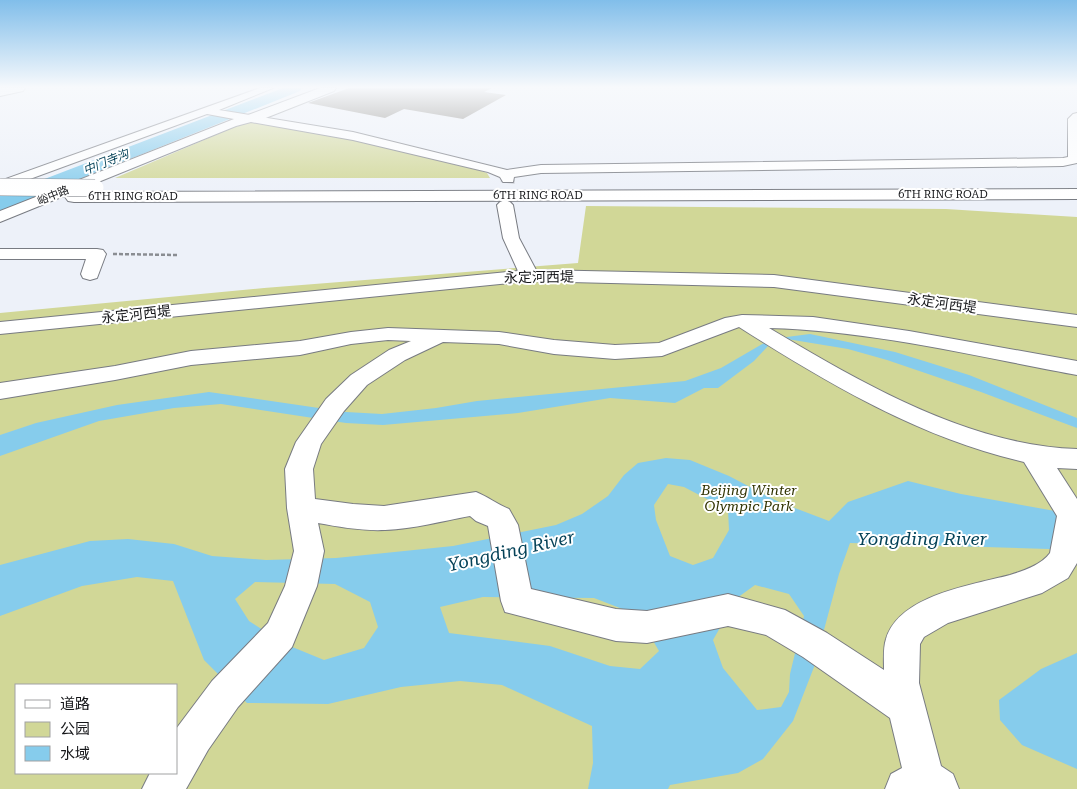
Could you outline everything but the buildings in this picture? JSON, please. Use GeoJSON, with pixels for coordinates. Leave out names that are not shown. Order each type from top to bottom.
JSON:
{"type":"FeatureCollection","features":[{"type":"Feature","properties":{"kind":"main road","name":"6TH RING ROAD"},"geometry":{"type":"LineString","coordinates":[[0,186],[95,188],[1077,189]]}},
{"type":"Feature","properties":{"kind":"main road"},"geometry":{"type":"LineString","coordinates":[[916,194],[1077,207]]}},
{"type":"Feature","properties":{"kind":"main road","name":"6TH RING ROAD"},"geometry":{"type":"LineString","coordinates":[[0,195],[1077,194]]}},
{"type":"Feature","properties":{"kind":"street"},"geometry":{"type":"LineString","coordinates":[[0,186],[169,125]]}},
{"type":"Feature","properties":{"kind":"street","name":"峪中路"},"geometry":{"type":"LineString","coordinates":[[0,217],[228,125]]}},
{"type":"Feature","properties":{"kind":"street"},"geometry":{"type":"LineString","coordinates":[[291,125],[353,136],[507,176],[541,169],[1063,162],[1075,159],[1074,125]]}},
{"type":"Feature","properties":{"kind":"street"},"geometry":{"type":"LineString","coordinates":[[505,205],[511,238],[529,275]]}},
{"type":"Feature","properties":{"kind":"street"},"geometry":{"type":"LineString","coordinates":[[0,254],[97,254],[90,274]]}},
{"type":"Feature","properties":{"kind":"street","name":"永定河西堤"},"geometry":{"type":"LineString","coordinates":[[0,328],[529,275],[774,280],[1077,321]]}},
{"type":"Feature","properties":{"kind":"street"},"geometry":{"type":"LineString","coordinates":[[0,391],[190,358],[300,348],[351,338],[388,334],[499,338],[554,347],[615,352],[662,349],[732,322],[760,332],[839,379],[889,406],[930,424],[1034,456],[1077,459]]}},
{"type":"Feature","properties":{"kind":"street"},"geometry":{"type":"LineString","coordinates":[[760,332],[813,323],[909,337],[1077,368]]}},
{"type":"Feature","properties":{"kind":"street"},"geometry":{"type":"LineString","coordinates":[[178,763],[194,736],[225,694],[280,635],[301,586],[309,551],[300,508],[299,469],[309,442],[329,414],[359,380],[397,355],[444,336]]}},
{"type":"Feature","properties":{"kind":"street"},"geometry":{"type":"LineString","coordinates":[[923,785],[901,683],[903,640],[912,626],[939,610],[1031,583],[1057,568],[1064,558],[1072,516],[1034,456]]}},
{"type":"Feature","properties":{"kind":"street"},"geometry":{"type":"LineString","coordinates":[[300,508],[362,518],[385,518],[423,514],[476,504],[486,513],[499,517],[504,534],[515,598],[520,602],[616,625],[647,627],[728,610],[773,621],[815,646],[906,706]]}},
{"type":"Feature","properties":{"kind":"street"},"geometry":{"type":"LineString","coordinates":[[163,789],[171,774]]}},
{"type":"Feature","properties":{"kind":"path"},"geometry":{"type":"LineString","coordinates":[[97,254],[179,255]]}},
{"type":"Feature","properties":{"kind":"green space"},"geometry":{"type":"Polygon","coordinates":[[[242,125],[267,125],[343,137],[472,168],[487,173],[490,178],[115,178],[242,125]]]}},
{"type":"Feature","properties":{"kind":"green space","name":"Beijing Winter Olympic Park"},"geometry":{"type":"Polygon","coordinates":[[[586,206],[946,209],[1077,217],[1077,789],[0,789],[0,313],[264,288],[578,263],[586,206]]]}},
{"type":"Feature","properties":{"kind":"water"},"geometry":{"type":"Polygon","coordinates":[[[810,334],[895,352],[969,375],[1077,418],[1077,428],[981,392],[887,360],[848,349],[787,339],[768,346],[754,361],[718,388],[704,388],[675,403],[610,398],[518,413],[383,425],[346,423],[221,404],[174,408],[99,421],[0,456],[0,435],[36,423],[117,405],[209,392],[346,412],[382,414],[477,401],[685,381],[721,368],[771,339],[810,334]]]}},
{"type":"Feature","properties":{"kind":"water","name":"Yongding River"},"geometry":{"type":"Polygon","coordinates":[[[666,458],[690,460],[729,476],[779,502],[829,521],[848,502],[908,481],[961,494],[1077,515],[1077,556],[1049,549],[850,543],[839,574],[814,667],[793,721],[763,759],[738,773],[670,785],[668,789],[588,789],[593,763],[592,726],[502,685],[460,681],[401,687],[328,704],[247,703],[204,660],[173,581],[137,577],[82,586],[0,616],[0,565],[90,541],[128,539],[174,544],[212,556],[266,560],[336,558],[453,546],[556,525],[582,514],[608,496],[624,475],[638,463],[666,458]],[[668,484],[654,505],[656,520],[670,556],[693,565],[713,558],[729,530],[728,510],[684,487],[668,484]],[[255,582],[235,599],[249,621],[285,644],[324,660],[364,648],[378,627],[370,602],[335,584],[255,582]],[[755,585],[737,598],[713,640],[723,668],[757,710],[781,707],[789,692],[790,674],[804,616],[789,594],[755,585]],[[483,597],[440,607],[449,633],[550,646],[610,666],[640,669],[659,651],[638,615],[594,598],[483,597]]]}},
{"type":"Feature","properties":{"kind":"water"},"geometry":{"type":"Polygon","coordinates":[[[1077,653],[1077,769],[1022,745],[1000,720],[999,700],[1041,669],[1077,653]]]}},
{"type":"Feature","properties":{"kind":"waterway","name":"中门寺沟"},"geometry":{"type":"LineString","coordinates":[[0,204],[201,125]]}},
{"type":"Feature","properties":{"kind":"tunnel"},"geometry":{"type":"LineString","coordinates":[[505,205],[508,179]]}}]}
